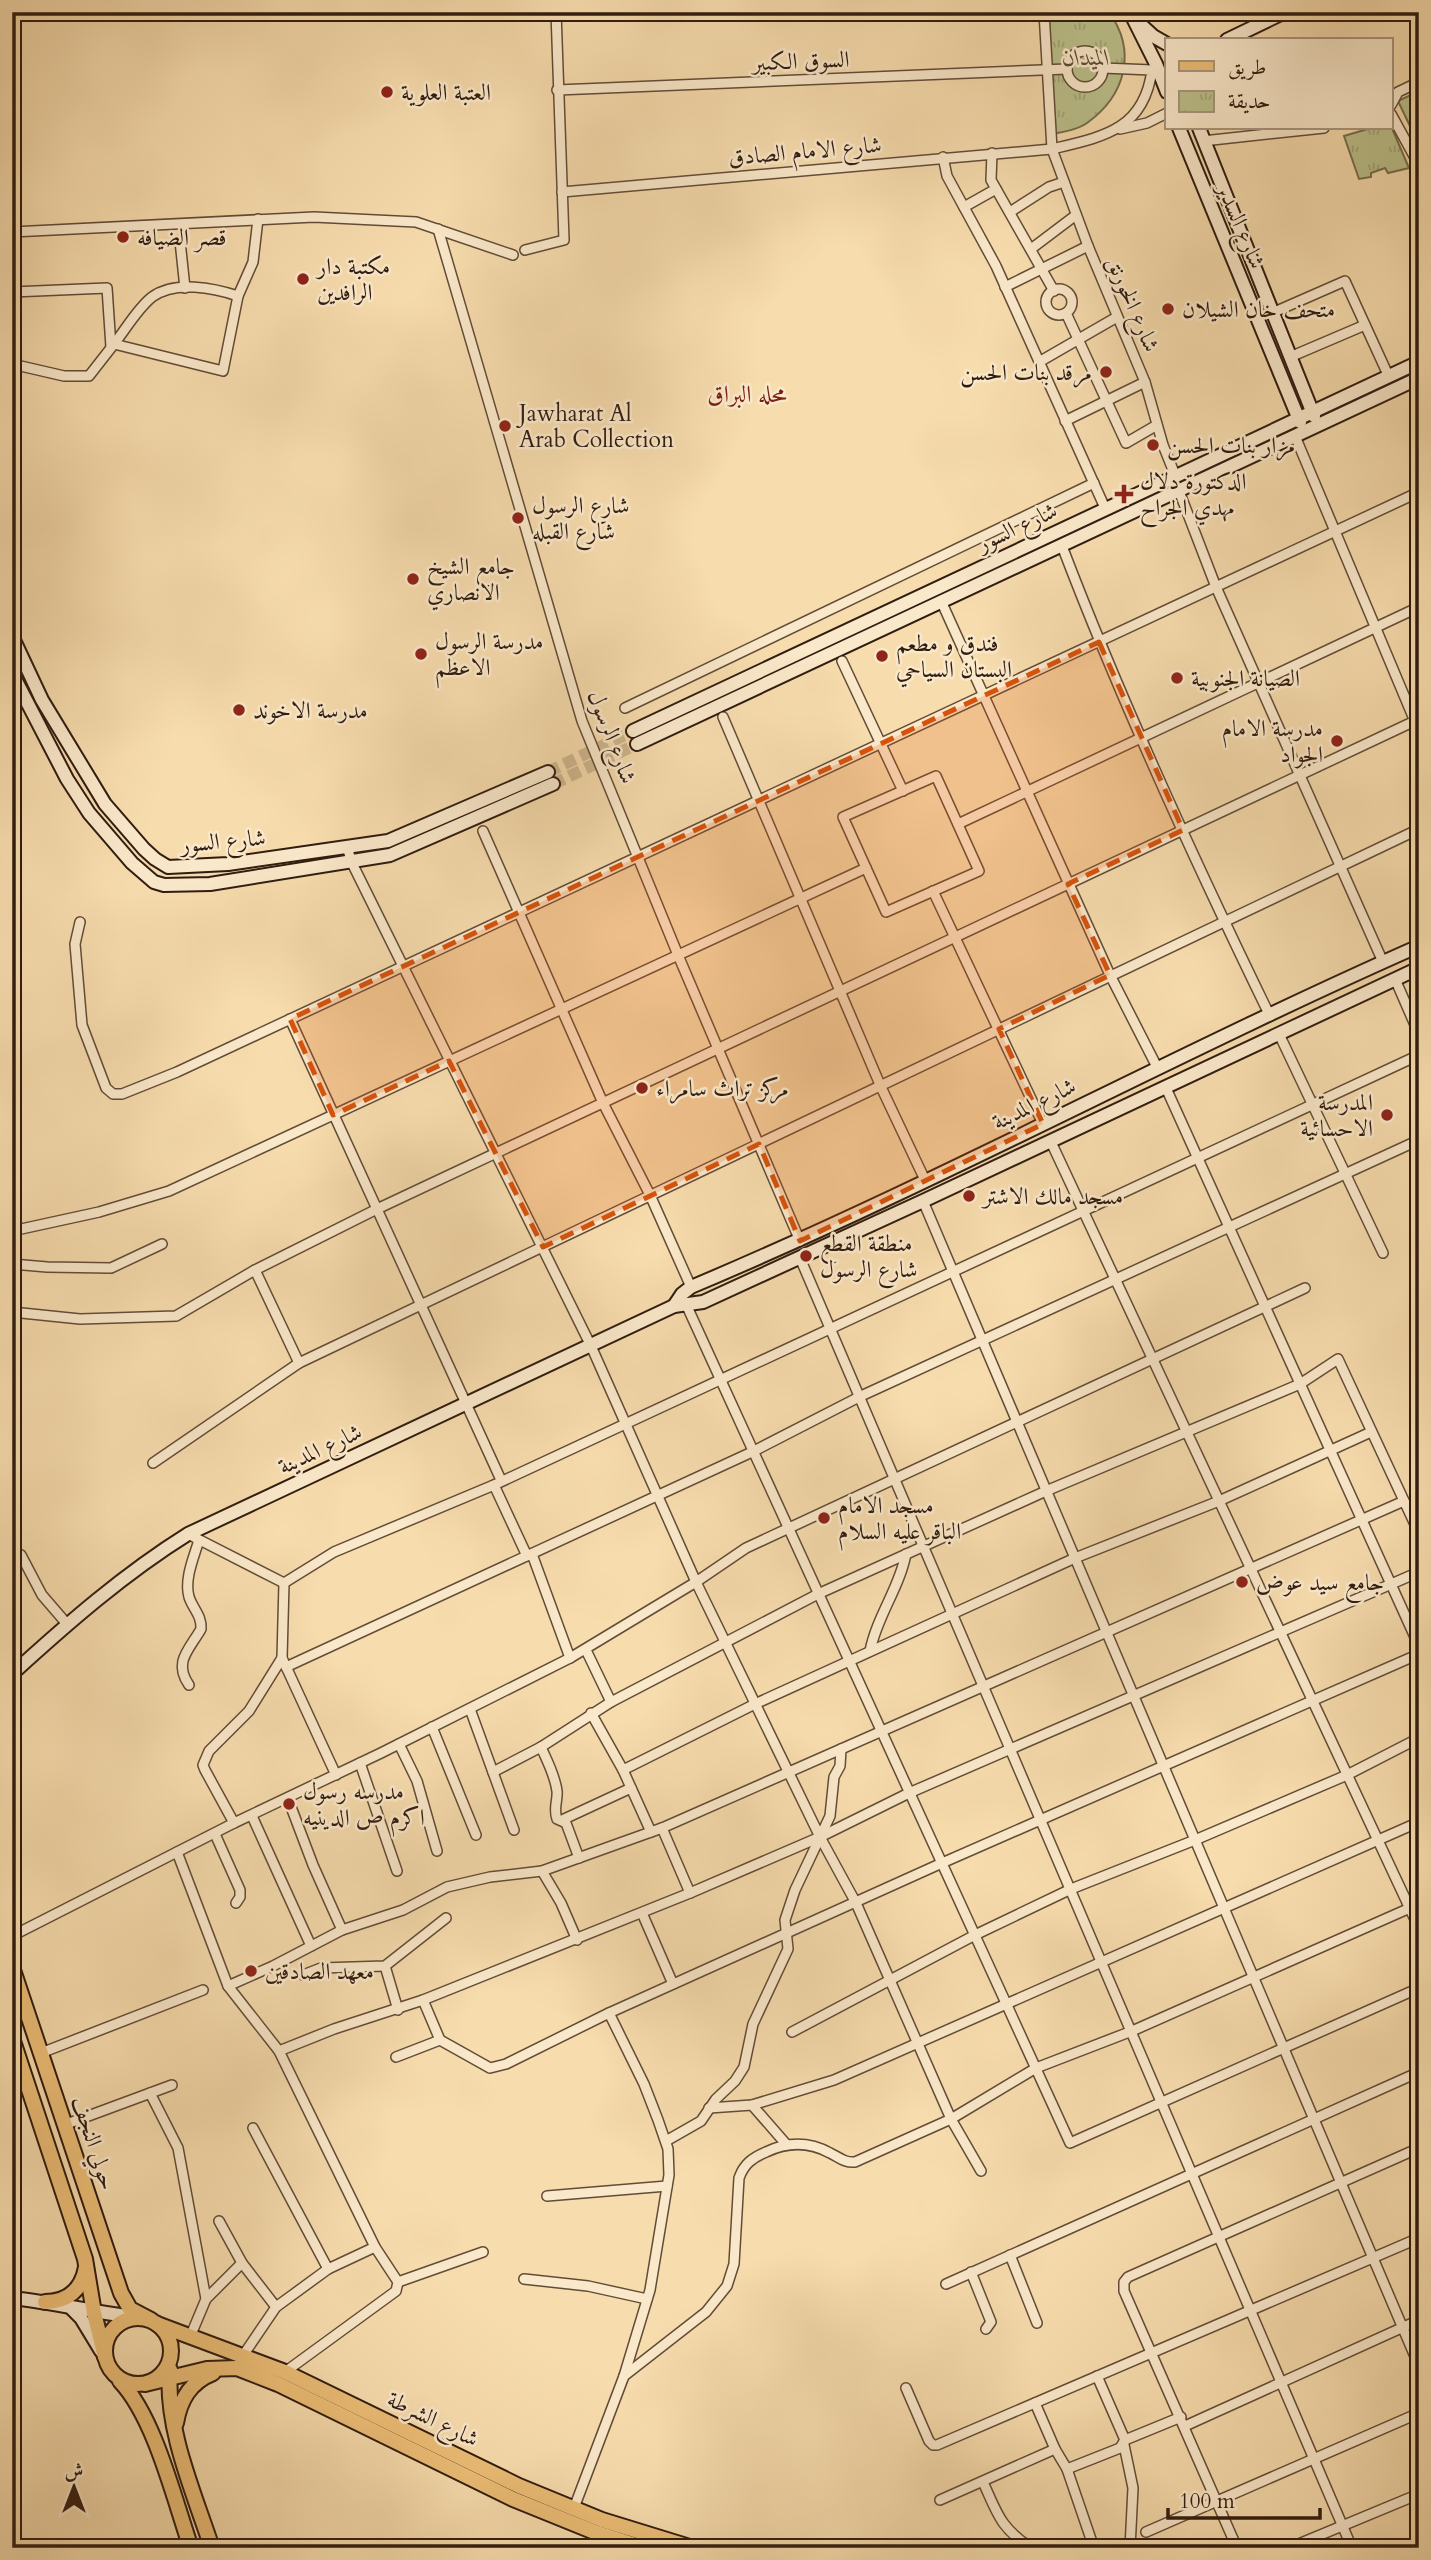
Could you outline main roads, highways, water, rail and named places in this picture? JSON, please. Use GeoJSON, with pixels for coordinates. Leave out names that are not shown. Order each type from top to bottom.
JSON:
{"type":"FeatureCollection","features":[{"type":"Feature","properties":{"kind":"main road"},"geometry":{"type":"LineString","coordinates":[[1131,12],[1153,36],[1165,43]]}},
{"type":"Feature","properties":{"kind":"main road"},"geometry":{"type":"LineString","coordinates":[[1131,12],[1165,86]]}},
{"type":"Feature","properties":{"kind":"main road"},"geometry":{"type":"LineString","coordinates":[[1231,38],[1284,12]]}},
{"type":"Feature","properties":{"kind":"main road","name":"شارع السدير"},"geometry":{"type":"LineString","coordinates":[[1180,130],[1298,417],[1300,434]]}},
{"type":"Feature","properties":{"kind":"main road","name":"شارع السدير"},"geometry":{"type":"LineString","coordinates":[[1200,130],[1318,426]]}},
{"type":"Feature","properties":{"kind":"main road"},"geometry":{"type":"LineString","coordinates":[[1228,250],[1244,243]]}},
{"type":"Feature","properties":{"kind":"main road","name":"شارع السور"},"geometry":{"type":"LineString","coordinates":[[633,731],[1419,362]]}},
{"type":"Feature","properties":{"kind":"main road","name":"شارع السور"},"geometry":{"type":"LineString","coordinates":[[638,744],[1419,378]]}},
{"type":"Feature","properties":{"kind":"main road"},"geometry":{"type":"LineString","coordinates":[[1366,387],[1373,400]]}},
{"type":"Feature","properties":{"kind":"main road","name":"شارع السور"},"geometry":{"type":"LineString","coordinates":[[12,636],[43,699],[93,787],[127,832],[155,859],[168,867],[190,867],[388,841],[551,778],[406,849],[352,863],[210,884],[176,886],[155,881],[132,863],[77,796],[12,673]]}},
{"type":"Feature","properties":{"kind":"main road","name":"شارع المدينة"},"geometry":{"type":"LineString","coordinates":[[12,1674],[67,1624],[155,1555],[466,1403],[591,1346],[925,1180],[1419,946]]}},
{"type":"Feature","properties":{"kind":"main road","name":"شارع المدينة"},"geometry":{"type":"LineString","coordinates":[[683,1298],[703,1302],[1051,1142],[1419,968]]}},
{"type":"Feature","properties":{"kind":"main road","name":"حولي النجف"},"geometry":{"type":"LineString","coordinates":[[12,1967],[121,2293],[130,2309],[150,2321]]}},
{"type":"Feature","properties":{"kind":"main road"},"geometry":{"type":"LineString","coordinates":[[12,2038],[85,2259],[105,2357]]}},
{"type":"Feature","properties":{"kind":"main road"},"geometry":{"type":"LineString","coordinates":[[45,2302],[55,2302],[72,2294],[84,2278],[85,2259]]}},
{"type":"Feature","properties":{"kind":"main road"},"geometry":{"type":"LineString","coordinates":[[12,2298],[150,2321],[169,2337],[170,2405],[174,2432],[212,2548]]}},
{"type":"Feature","properties":{"kind":"main road"},"geometry":{"type":"LineString","coordinates":[[72,2308],[81,2318],[112,2372],[132,2395],[155,2442],[191,2548]]}},
{"type":"Feature","properties":{"kind":"main road"},"geometry":{"type":"LineString","coordinates":[[105,2357],[106,2342],[113,2328],[126,2320],[150,2321]]}},
{"type":"Feature","properties":{"kind":"main road","name":"شارع الشرطة"},"geometry":{"type":"LineString","coordinates":[[150,2321],[190,2337],[278,2384],[513,2499],[597,2533],[644,2548]]}},
{"type":"Feature","properties":{"kind":"main road"},"geometry":{"type":"LineString","coordinates":[[112,2372],[127,2383],[145,2384],[159,2377],[169,2364],[171,2356]]}},
{"type":"Feature","properties":{"kind":"main road"},"geometry":{"type":"LineString","coordinates":[[174,2432],[178,2408],[184,2396],[196,2383],[239,2362]]}},
{"type":"Feature","properties":{"kind":"main road","name":"شارع الشرطة"},"geometry":{"type":"LineString","coordinates":[[145,2384],[239,2362],[285,2372],[519,2486],[602,2520],[693,2548]]}},
{"type":"Feature","properties":{"kind":"tunnel"},"geometry":{"type":"LineString","coordinates":[[548,772],[633,731]]}},
{"type":"Feature","properties":{"kind":"tunnel"},"geometry":{"type":"LineString","coordinates":[[553,784],[637,744]]}},
{"type":"Feature","properties":{"kind":"place","name":"العتبة العلوية"},"geometry":{"type":"Point","coordinates":[387,92]}},
{"type":"Feature","properties":{"kind":"place","name":"قصر الضيافه"},"geometry":{"type":"Point","coordinates":[123,237]}},
{"type":"Feature","properties":{"kind":"place","name":"مكتبة دار الرافدين"},"geometry":{"type":"Point","coordinates":[303,279]}},
{"type":"Feature","properties":{"kind":"place","name":"متحف خان الشيلان"},"geometry":{"type":"Point","coordinates":[1168,309]}},
{"type":"Feature","properties":{"kind":"place","name":"مرقد بنات الحسن"},"geometry":{"type":"Point","coordinates":[1106,372]}},
{"type":"Feature","properties":{"kind":"place","name":"Jawharat Al Arab Collection"},"geometry":{"type":"Point","coordinates":[505,426]}},
{"type":"Feature","properties":{"kind":"place","name":"مزار بنات الحسن"},"geometry":{"type":"Point","coordinates":[1153,445]}},
{"type":"Feature","properties":{"kind":"place","name":"الدكتورة دلال مهدي الجراح"},"geometry":{"type":"Point","coordinates":[1124,494]}},
{"type":"Feature","properties":{"kind":"place","name":"شارع الرسول شارع القبله"},"geometry":{"type":"Point","coordinates":[518,518]}},
{"type":"Feature","properties":{"kind":"place","name":"جامع الشيخ الانصاري"},"geometry":{"type":"Point","coordinates":[413,579]}},
{"type":"Feature","properties":{"kind":"place","name":"مدرسة الرسول الاعظم"},"geometry":{"type":"Point","coordinates":[421,654]}},
{"type":"Feature","properties":{"kind":"place","name":"فندق و مطعم البستان السياحي"},"geometry":{"type":"Point","coordinates":[882,656]}},
{"type":"Feature","properties":{"kind":"place","name":"الصيانة الجنوبية"},"geometry":{"type":"Point","coordinates":[1177,678]}},
{"type":"Feature","properties":{"kind":"place","name":"مدرسة الاخوند"},"geometry":{"type":"Point","coordinates":[239,710]}},
{"type":"Feature","properties":{"kind":"place","name":"مدرسة الامام الجواد"},"geometry":{"type":"Point","coordinates":[1337,741]}},
{"type":"Feature","properties":{"kind":"place","name":"مركز تراث سامراء"},"geometry":{"type":"Point","coordinates":[642,1088]}},
{"type":"Feature","properties":{"kind":"place","name":"المدرسة الاحسائية"},"geometry":{"type":"Point","coordinates":[1387,1115]}},
{"type":"Feature","properties":{"kind":"place","name":"مسجد مالك الاشتر"},"geometry":{"type":"Point","coordinates":[969,1196]}},
{"type":"Feature","properties":{"kind":"place","name":"منطقة القطع شارع الرسول"},"geometry":{"type":"Point","coordinates":[806,1256]}},
{"type":"Feature","properties":{"kind":"place","name":"مسجد الامام الباقر عليه السلام"},"geometry":{"type":"Point","coordinates":[824,1518]}},
{"type":"Feature","properties":{"kind":"place","name":"جامع سيد عوض"},"geometry":{"type":"Point","coordinates":[1242,1582]}},
{"type":"Feature","properties":{"kind":"place","name":"مدرسه رسول اکرم ص الدینیه"},"geometry":{"type":"Point","coordinates":[289,1804]}},
{"type":"Feature","properties":{"kind":"place","name":"معهد الصادقين"},"geometry":{"type":"Point","coordinates":[251,1971]}},
{"type":"Feature","properties":{"kind":"district","name":"محله البراق"},"geometry":{"type":"Point","coordinates":[747,394]}},
{"type":"Feature","properties":{"kind":"park label","name":"الميدان"},"geometry":{"type":"Point","coordinates":[1086,57]}}]}
